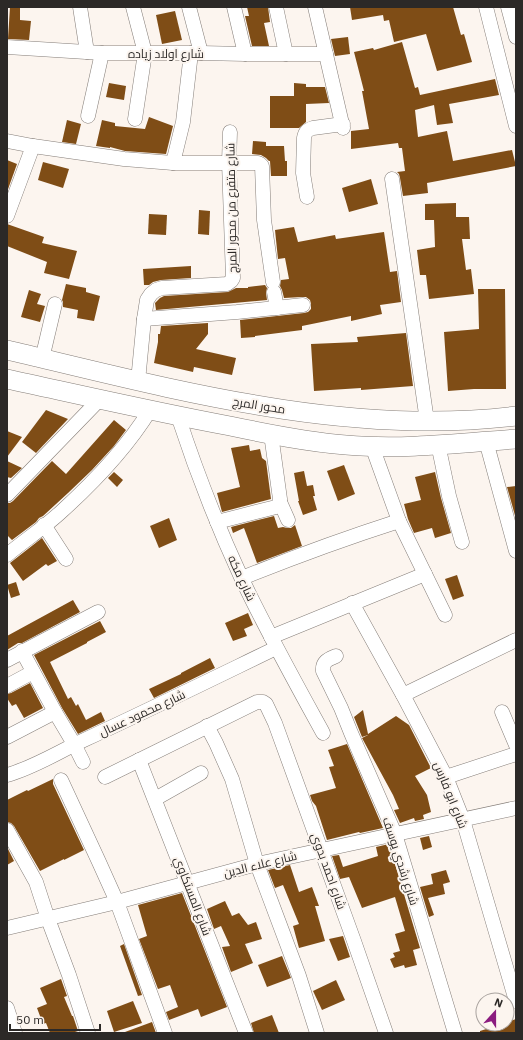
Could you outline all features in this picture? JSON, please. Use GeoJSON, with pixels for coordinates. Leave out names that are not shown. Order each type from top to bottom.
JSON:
{"type":"FeatureCollection","features":[{"type":"Feature","properties":{"kind":"main road","name":"محور المرج"},"geometry":{"type":"LineString","coordinates":[[7,350],[138,381],[210,396],[282,408],[366,418],[427,421],[516,416]]}},
{"type":"Feature","properties":{"kind":"main road"},"geometry":{"type":"LineString","coordinates":[[7,379],[178,416],[321,442],[394,447],[516,439]]}},
{"type":"Feature","properties":{"kind":"street"},"geometry":{"type":"LineString","coordinates":[[80,7],[87,52]]}},
{"type":"Feature","properties":{"kind":"street"},"geometry":{"type":"LineString","coordinates":[[133,7],[145,54],[135,119]]}},
{"type":"Feature","properties":{"kind":"street"},"geometry":{"type":"LineString","coordinates":[[173,163],[183,122],[196,53],[189,7]]}},
{"type":"Feature","properties":{"kind":"street"},"geometry":{"type":"LineString","coordinates":[[234,7],[245,54]]}},
{"type":"Feature","properties":{"kind":"street"},"geometry":{"type":"LineString","coordinates":[[276,7],[286,54]]}},
{"type":"Feature","properties":{"kind":"street"},"geometry":{"type":"LineString","coordinates":[[307,197],[303,173],[305,133],[313,128],[343,126],[315,7]]}},
{"type":"Feature","properties":{"kind":"street"},"geometry":{"type":"LineString","coordinates":[[486,7],[516,126]]}},
{"type":"Feature","properties":{"kind":"street"},"geometry":{"type":"LineString","coordinates":[[508,7],[516,37]]}},
{"type":"Feature","properties":{"kind":"street","name":"شارع اولاد زياده"},"geometry":{"type":"LineString","coordinates":[[7,47],[145,54],[326,54]]}},
{"type":"Feature","properties":{"kind":"street"},"geometry":{"type":"LineString","coordinates":[[88,116],[102,53]]}},
{"type":"Feature","properties":{"kind":"street","name":"شارع متفرع من محور المرج"},"geometry":{"type":"LineString","coordinates":[[138,381],[144,320],[147,300],[151,294],[162,288],[227,284],[233,278],[229,162],[230,132]]}},
{"type":"Feature","properties":{"kind":"street"},"geometry":{"type":"LineString","coordinates":[[7,141],[124,159],[173,163],[229,162],[260,164],[262,166],[264,220],[277,308]]}},
{"type":"Feature","properties":{"kind":"street"},"geometry":{"type":"LineString","coordinates":[[7,216],[33,146]]}},
{"type":"Feature","properties":{"kind":"street"},"geometry":{"type":"LineString","coordinates":[[392,180],[427,421]]}},
{"type":"Feature","properties":{"kind":"street"},"geometry":{"type":"LineString","coordinates":[[42,358],[55,304]]}},
{"type":"Feature","properties":{"kind":"street"},"geometry":{"type":"LineString","coordinates":[[144,320],[303,305]]}},
{"type":"Feature","properties":{"kind":"street"},"geometry":{"type":"LineString","coordinates":[[7,495],[100,399]]}},
{"type":"Feature","properties":{"kind":"street"},"geometry":{"type":"LineString","coordinates":[[7,555],[61,512],[106,468],[141,425],[150,410]]}},
{"type":"Feature","properties":{"kind":"street","name":"شارع مكه"},"geometry":{"type":"LineString","coordinates":[[178,416],[217,522],[242,578],[274,642],[323,733]]}},
{"type":"Feature","properties":{"kind":"street"},"geometry":{"type":"LineString","coordinates":[[271,434],[280,502],[288,520]]}},
{"type":"Feature","properties":{"kind":"street"},"geometry":{"type":"LineString","coordinates":[[486,441],[516,551]]}},
{"type":"Feature","properties":{"kind":"street"},"geometry":{"type":"LineString","coordinates":[[438,444],[449,496],[462,542]]}},
{"type":"Feature","properties":{"kind":"street"},"geometry":{"type":"LineString","coordinates":[[372,446],[399,521],[445,615]]}},
{"type":"Feature","properties":{"kind":"street"},"geometry":{"type":"LineString","coordinates":[[217,522],[276,507],[280,502]]}},
{"type":"Feature","properties":{"kind":"street"},"geometry":{"type":"LineString","coordinates":[[242,578],[331,543],[399,521]]}},
{"type":"Feature","properties":{"kind":"street"},"geometry":{"type":"LineString","coordinates":[[44,526],[66,559]]}},
{"type":"Feature","properties":{"kind":"street","name":"شارع محمود عسال"},"geometry":{"type":"LineString","coordinates":[[7,775],[15,773],[153,708],[274,642],[352,603],[425,574]]}},
{"type":"Feature","properties":{"kind":"street","name":"شارع ابو فارس"},"geometry":{"type":"LineString","coordinates":[[352,603],[446,777],[463,820],[516,1001]]}},
{"type":"Feature","properties":{"kind":"street"},"geometry":{"type":"LineString","coordinates":[[7,660],[98,612]]}},
{"type":"Feature","properties":{"kind":"street"},"geometry":{"type":"LineString","coordinates":[[403,695],[516,640]]}},
{"type":"Feature","properties":{"kind":"street"},"geometry":{"type":"LineString","coordinates":[[22,651],[83,762]]}},
{"type":"Feature","properties":{"kind":"street","name":"شارع رشدي يوسف"},"geometry":{"type":"LineString","coordinates":[[336,656],[324,662],[322,666],[323,671],[341,708],[395,834],[455,1033]]}},
{"type":"Feature","properties":{"kind":"street"},"geometry":{"type":"LineString","coordinates":[[7,686],[33,672]]}},
{"type":"Feature","properties":{"kind":"street","name":"شارع احمد بدوي"},"geometry":{"type":"LineString","coordinates":[[207,726],[256,702],[264,702],[266,704],[275,723],[386,1033]]}},
{"type":"Feature","properties":{"kind":"street"},"geometry":{"type":"LineString","coordinates":[[7,737],[55,712]]}},
{"type":"Feature","properties":{"kind":"street"},"geometry":{"type":"LineString","coordinates":[[502,712],[516,745]]}},
{"type":"Feature","properties":{"kind":"street"},"geometry":{"type":"LineString","coordinates":[[105,777],[207,726],[232,778],[257,864],[299,976],[317,1033]]}},
{"type":"Feature","properties":{"kind":"street"},"geometry":{"type":"LineString","coordinates":[[446,777],[516,754]]}},
{"type":"Feature","properties":{"kind":"street","name":"شارع المستكاوي"},"geometry":{"type":"LineString","coordinates":[[139,760],[246,1033]]}},
{"type":"Feature","properties":{"kind":"street"},"geometry":{"type":"LineString","coordinates":[[155,799],[201,772]]}},
{"type":"Feature","properties":{"kind":"street"},"geometry":{"type":"LineString","coordinates":[[61,780],[117,902],[165,1033]]}},
{"type":"Feature","properties":{"kind":"street","name":"شارع علاء الدين"},"geometry":{"type":"LineString","coordinates":[[7,928],[117,902],[257,864],[516,808]]}},
{"type":"Feature","properties":{"kind":"street"},"geometry":{"type":"LineString","coordinates":[[7,830],[36,882],[88,1033]]}},
{"type":"Feature","properties":{"kind":"street"},"geometry":{"type":"LineString","coordinates":[[7,1008],[15,1033]]}},
{"type":"Feature","properties":{"kind":"building"},"geometry":{"type":"Polygon","coordinates":[[[10,7],[20,7],[20,20],[31,21],[29,40],[8,39],[10,7]]]}},
{"type":"Feature","properties":{"kind":"building"},"geometry":{"type":"Polygon","coordinates":[[[247,7],[268,7],[270,22],[264,23],[269,46],[252,46],[245,16],[249,16],[247,7]]]}},
{"type":"Feature","properties":{"kind":"building"},"geometry":{"type":"Polygon","coordinates":[[[350,7],[453,7],[461,35],[464,34],[472,62],[437,71],[426,34],[394,42],[389,20],[384,21],[383,15],[352,20],[350,7]]]}},
{"type":"Feature","properties":{"kind":"building"},"geometry":{"type":"Polygon","coordinates":[[[175,11],[182,40],[162,44],[156,15],[175,11]]]}},
{"type":"Feature","properties":{"kind":"building"},"geometry":{"type":"Polygon","coordinates":[[[348,37],[350,54],[335,56],[331,39],[348,37]]]}},
{"type":"Feature","properties":{"kind":"building"},"geometry":{"type":"Polygon","coordinates":[[[402,42],[415,88],[418,87],[420,95],[495,79],[499,95],[449,104],[453,123],[437,125],[434,105],[415,110],[418,137],[447,131],[453,161],[512,150],[516,166],[427,183],[428,193],[403,196],[399,174],[397,172],[405,171],[402,148],[399,148],[398,143],[351,149],[351,131],[369,129],[362,91],[364,91],[354,52],[373,48],[374,50],[402,42]]]}},
{"type":"Feature","properties":{"kind":"building"},"geometry":{"type":"Polygon","coordinates":[[[109,83],[126,86],[124,100],[106,97],[109,83]]]}},
{"type":"Feature","properties":{"kind":"building"},"geometry":{"type":"Polygon","coordinates":[[[294,83],[306,84],[306,87],[325,87],[329,103],[306,104],[306,122],[299,128],[270,128],[270,96],[294,96],[294,83]]]}},
{"type":"Feature","properties":{"kind":"building"},"geometry":{"type":"Polygon","coordinates":[[[149,117],[173,126],[166,154],[125,151],[110,147],[96,146],[102,120],[115,123],[115,126],[145,129],[149,117]]]}},
{"type":"Feature","properties":{"kind":"building"},"geometry":{"type":"Polygon","coordinates":[[[67,120],[81,124],[76,144],[62,142],[67,120]]]}},
{"type":"Feature","properties":{"kind":"building"},"geometry":{"type":"Polygon","coordinates":[[[253,141],[266,142],[266,146],[284,146],[285,161],[287,161],[287,176],[271,176],[270,161],[261,155],[252,154],[253,141]]]}},
{"type":"Feature","properties":{"kind":"building"},"geometry":{"type":"Polygon","coordinates":[[[7,160],[17,164],[7,192],[7,160]]]}},
{"type":"Feature","properties":{"kind":"building"},"geometry":{"type":"Polygon","coordinates":[[[43,162],[69,169],[63,188],[38,180],[43,162]]]}},
{"type":"Feature","properties":{"kind":"building"},"geometry":{"type":"Polygon","coordinates":[[[371,179],[378,204],[349,212],[342,188],[371,179]]]}},
{"type":"Feature","properties":{"kind":"building"},"geometry":{"type":"Polygon","coordinates":[[[456,203],[456,217],[469,217],[470,239],[462,239],[466,270],[471,269],[474,294],[429,299],[426,275],[420,275],[417,250],[435,247],[434,220],[425,220],[425,204],[456,203]]]}},
{"type":"Feature","properties":{"kind":"building"},"geometry":{"type":"Polygon","coordinates":[[[199,210],[210,211],[209,235],[198,234],[199,210]]]}},
{"type":"Feature","properties":{"kind":"building"},"geometry":{"type":"Polygon","coordinates":[[[149,214],[167,215],[166,235],[148,234],[149,214]]]}},
{"type":"Feature","properties":{"kind":"building"},"geometry":{"type":"Polygon","coordinates":[[[7,224],[44,237],[42,243],[77,251],[69,279],[44,273],[47,262],[7,246],[7,224]]]}},
{"type":"Feature","properties":{"kind":"building"},"geometry":{"type":"Polygon","coordinates":[[[294,227],[298,242],[335,235],[336,239],[384,232],[390,272],[397,271],[401,302],[380,305],[382,314],[351,321],[351,316],[302,326],[302,330],[241,338],[240,320],[304,313],[311,309],[310,300],[306,297],[284,298],[280,286],[281,280],[289,279],[285,258],[278,259],[275,230],[294,227]]]}},
{"type":"Feature","properties":{"kind":"building"},"geometry":{"type":"Polygon","coordinates":[[[191,266],[191,278],[161,280],[153,282],[149,285],[144,285],[143,269],[191,266]]]}},
{"type":"Feature","properties":{"kind":"building"},"geometry":{"type":"Polygon","coordinates":[[[66,284],[86,288],[86,292],[100,296],[94,321],[77,318],[78,310],[63,307],[62,300],[66,284]]]}},
{"type":"Feature","properties":{"kind":"building"},"geometry":{"type":"Polygon","coordinates":[[[265,285],[267,288],[267,300],[156,310],[155,303],[164,296],[228,292],[236,288],[248,288],[265,285]]]}},
{"type":"Feature","properties":{"kind":"building"},"geometry":{"type":"Polygon","coordinates":[[[478,289],[505,289],[506,389],[448,391],[444,332],[479,329],[478,289]]]}},
{"type":"Feature","properties":{"kind":"building"},"geometry":{"type":"Polygon","coordinates":[[[29,290],[41,294],[37,304],[45,306],[40,322],[21,317],[29,290]]]}},
{"type":"Feature","properties":{"kind":"building"},"geometry":{"type":"Polygon","coordinates":[[[208,323],[208,334],[196,349],[236,358],[232,375],[194,367],[193,372],[154,363],[158,334],[160,334],[161,326],[208,323]]]}},
{"type":"Feature","properties":{"kind":"building"},"geometry":{"type":"Polygon","coordinates":[[[406,333],[413,386],[361,390],[361,388],[314,391],[311,344],[358,342],[357,337],[406,333]]]}},
{"type":"Feature","properties":{"kind":"building"},"geometry":{"type":"Polygon","coordinates":[[[46,410],[68,419],[36,453],[22,442],[46,410]]]}},
{"type":"Feature","properties":{"kind":"building"},"geometry":{"type":"Polygon","coordinates":[[[114,420],[126,430],[114,446],[68,493],[36,522],[12,540],[7,535],[7,503],[13,501],[52,461],[66,474],[114,420]]]}},
{"type":"Feature","properties":{"kind":"building"},"geometry":{"type":"Polygon","coordinates":[[[7,431],[22,437],[7,457],[7,431]]]}},
{"type":"Feature","properties":{"kind":"building"},"geometry":{"type":"Polygon","coordinates":[[[249,445],[250,451],[260,449],[262,458],[266,461],[271,499],[222,512],[217,493],[240,487],[231,448],[249,445]]]}},
{"type":"Feature","properties":{"kind":"building"},"geometry":{"type":"Polygon","coordinates":[[[7,461],[22,468],[11,478],[7,477],[7,461]]]}},
{"type":"Feature","properties":{"kind":"building"},"geometry":{"type":"Polygon","coordinates":[[[344,465],[355,494],[338,501],[327,471],[344,465]]]}},
{"type":"Feature","properties":{"kind":"building"},"geometry":{"type":"Polygon","coordinates":[[[304,471],[307,486],[313,485],[315,496],[313,496],[317,510],[303,515],[298,501],[294,473],[304,471]]]}},
{"type":"Feature","properties":{"kind":"building"},"geometry":{"type":"Polygon","coordinates":[[[114,472],[123,480],[117,487],[108,478],[114,472]]]}},
{"type":"Feature","properties":{"kind":"building"},"geometry":{"type":"Polygon","coordinates":[[[435,472],[451,533],[435,538],[432,528],[414,533],[404,504],[421,500],[415,477],[435,472]]]}},
{"type":"Feature","properties":{"kind":"building"},"geometry":{"type":"Polygon","coordinates":[[[516,486],[516,519],[507,487],[516,486]]]}},
{"type":"Feature","properties":{"kind":"building"},"geometry":{"type":"Polygon","coordinates":[[[274,516],[278,528],[291,528],[295,525],[302,546],[257,563],[244,528],[233,533],[231,527],[274,516]]]}},
{"type":"Feature","properties":{"kind":"building"},"geometry":{"type":"Polygon","coordinates":[[[169,518],[177,540],[159,548],[150,526],[169,518]]]}},
{"type":"Feature","properties":{"kind":"building"},"geometry":{"type":"Polygon","coordinates":[[[42,538],[57,561],[48,566],[46,564],[23,581],[10,563],[42,538]]]}},
{"type":"Feature","properties":{"kind":"building"},"geometry":{"type":"Polygon","coordinates":[[[457,575],[464,596],[453,600],[445,579],[457,575]]]}},
{"type":"Feature","properties":{"kind":"building"},"geometry":{"type":"Polygon","coordinates":[[[16,582],[20,595],[11,598],[7,585],[16,582]]]}},
{"type":"Feature","properties":{"kind":"building"},"geometry":{"type":"Polygon","coordinates":[[[73,600],[80,612],[7,650],[7,636],[73,600]]]}},
{"type":"Feature","properties":{"kind":"building"},"geometry":{"type":"Polygon","coordinates":[[[248,613],[253,625],[244,629],[247,636],[233,641],[225,623],[248,613]]]}},
{"type":"Feature","properties":{"kind":"building"},"geometry":{"type":"Polygon","coordinates":[[[100,621],[106,632],[50,662],[68,699],[71,697],[76,706],[78,704],[86,720],[101,712],[105,721],[78,734],[62,708],[34,655],[100,621]]]}},
{"type":"Feature","properties":{"kind":"building"},"geometry":{"type":"Polygon","coordinates":[[[210,658],[215,668],[154,698],[149,689],[210,658]]]}},
{"type":"Feature","properties":{"kind":"building"},"geometry":{"type":"Polygon","coordinates":[[[30,683],[43,708],[24,718],[16,704],[12,706],[7,698],[7,694],[30,683]]]}},
{"type":"Feature","properties":{"kind":"building"},"geometry":{"type":"Polygon","coordinates":[[[363,710],[368,734],[396,716],[409,725],[431,768],[415,776],[427,795],[431,812],[423,815],[424,819],[415,821],[414,818],[400,823],[394,810],[399,809],[393,795],[362,738],[368,735],[362,737],[354,717],[363,710]]]}},
{"type":"Feature","properties":{"kind":"building"},"geometry":{"type":"Polygon","coordinates":[[[347,744],[383,828],[327,840],[316,806],[310,795],[336,788],[329,767],[334,766],[328,750],[347,744]]]}},
{"type":"Feature","properties":{"kind":"building"},"geometry":{"type":"Polygon","coordinates":[[[53,779],[53,784],[84,850],[40,871],[14,826],[7,822],[7,800],[53,779]]]}},
{"type":"Feature","properties":{"kind":"building"},"geometry":{"type":"Polygon","coordinates":[[[429,836],[432,847],[423,850],[420,838],[429,836]]]}},
{"type":"Feature","properties":{"kind":"building"},"geometry":{"type":"Polygon","coordinates":[[[389,844],[420,948],[413,950],[417,965],[405,968],[404,965],[394,968],[390,959],[395,957],[393,953],[400,951],[395,934],[405,931],[395,897],[362,908],[349,877],[340,879],[332,856],[339,855],[343,867],[378,856],[376,847],[389,844]]]}},
{"type":"Feature","properties":{"kind":"building"},"geometry":{"type":"Polygon","coordinates":[[[7,847],[14,861],[7,865],[7,847]]]}},
{"type":"Feature","properties":{"kind":"building"},"geometry":{"type":"Polygon","coordinates":[[[290,865],[299,892],[312,887],[319,906],[315,906],[325,941],[299,948],[293,926],[299,924],[283,885],[275,888],[268,870],[290,865]]]}},
{"type":"Feature","properties":{"kind":"building"},"geometry":{"type":"Polygon","coordinates":[[[446,870],[450,882],[443,884],[445,894],[428,898],[434,915],[429,917],[420,887],[433,884],[431,874],[446,870]]]}},
{"type":"Feature","properties":{"kind":"building"},"geometry":{"type":"Polygon","coordinates":[[[182,893],[227,1007],[201,1017],[198,1009],[169,1020],[166,1012],[178,1007],[170,985],[158,989],[139,939],[147,936],[138,905],[182,893]]]}},
{"type":"Feature","properties":{"kind":"building"},"geometry":{"type":"Polygon","coordinates":[[[225,901],[232,916],[239,913],[248,925],[256,922],[262,939],[245,944],[253,963],[231,972],[222,947],[230,946],[221,926],[214,929],[207,909],[225,901]]]}},
{"type":"Feature","properties":{"kind":"building"},"geometry":{"type":"Polygon","coordinates":[[[343,936],[350,957],[338,961],[329,939],[343,936]]]}},
{"type":"Feature","properties":{"kind":"building"},"geometry":{"type":"Polygon","coordinates":[[[124,944],[142,995],[138,996],[120,946],[124,944]]]}},
{"type":"Feature","properties":{"kind":"building"},"geometry":{"type":"Polygon","coordinates":[[[282,956],[291,978],[267,987],[258,965],[282,956]]]}},
{"type":"Feature","properties":{"kind":"building"},"geometry":{"type":"Polygon","coordinates":[[[61,979],[67,996],[64,997],[78,1031],[72,1033],[50,1033],[46,1023],[43,1024],[37,1008],[47,1004],[40,988],[61,979]]]}},
{"type":"Feature","properties":{"kind":"building"},"geometry":{"type":"Polygon","coordinates":[[[336,980],[345,1000],[322,1010],[313,991],[336,980]]]}},
{"type":"Feature","properties":{"kind":"building"},"geometry":{"type":"Polygon","coordinates":[[[133,1001],[142,1023],[114,1032],[107,1011],[133,1001]]]}},
{"type":"Feature","properties":{"kind":"building"},"geometry":{"type":"Polygon","coordinates":[[[272,1015],[279,1033],[254,1033],[251,1023],[272,1015]]]}},
{"type":"Feature","properties":{"kind":"building"},"geometry":{"type":"Polygon","coordinates":[[[515,1019],[516,1033],[480,1033],[515,1032],[515,1019]]]}},
{"type":"Feature","properties":{"kind":"building"},"geometry":{"type":"Polygon","coordinates":[[[152,1022],[156,1033],[125,1033],[125,1032],[152,1022]]]}}]}
